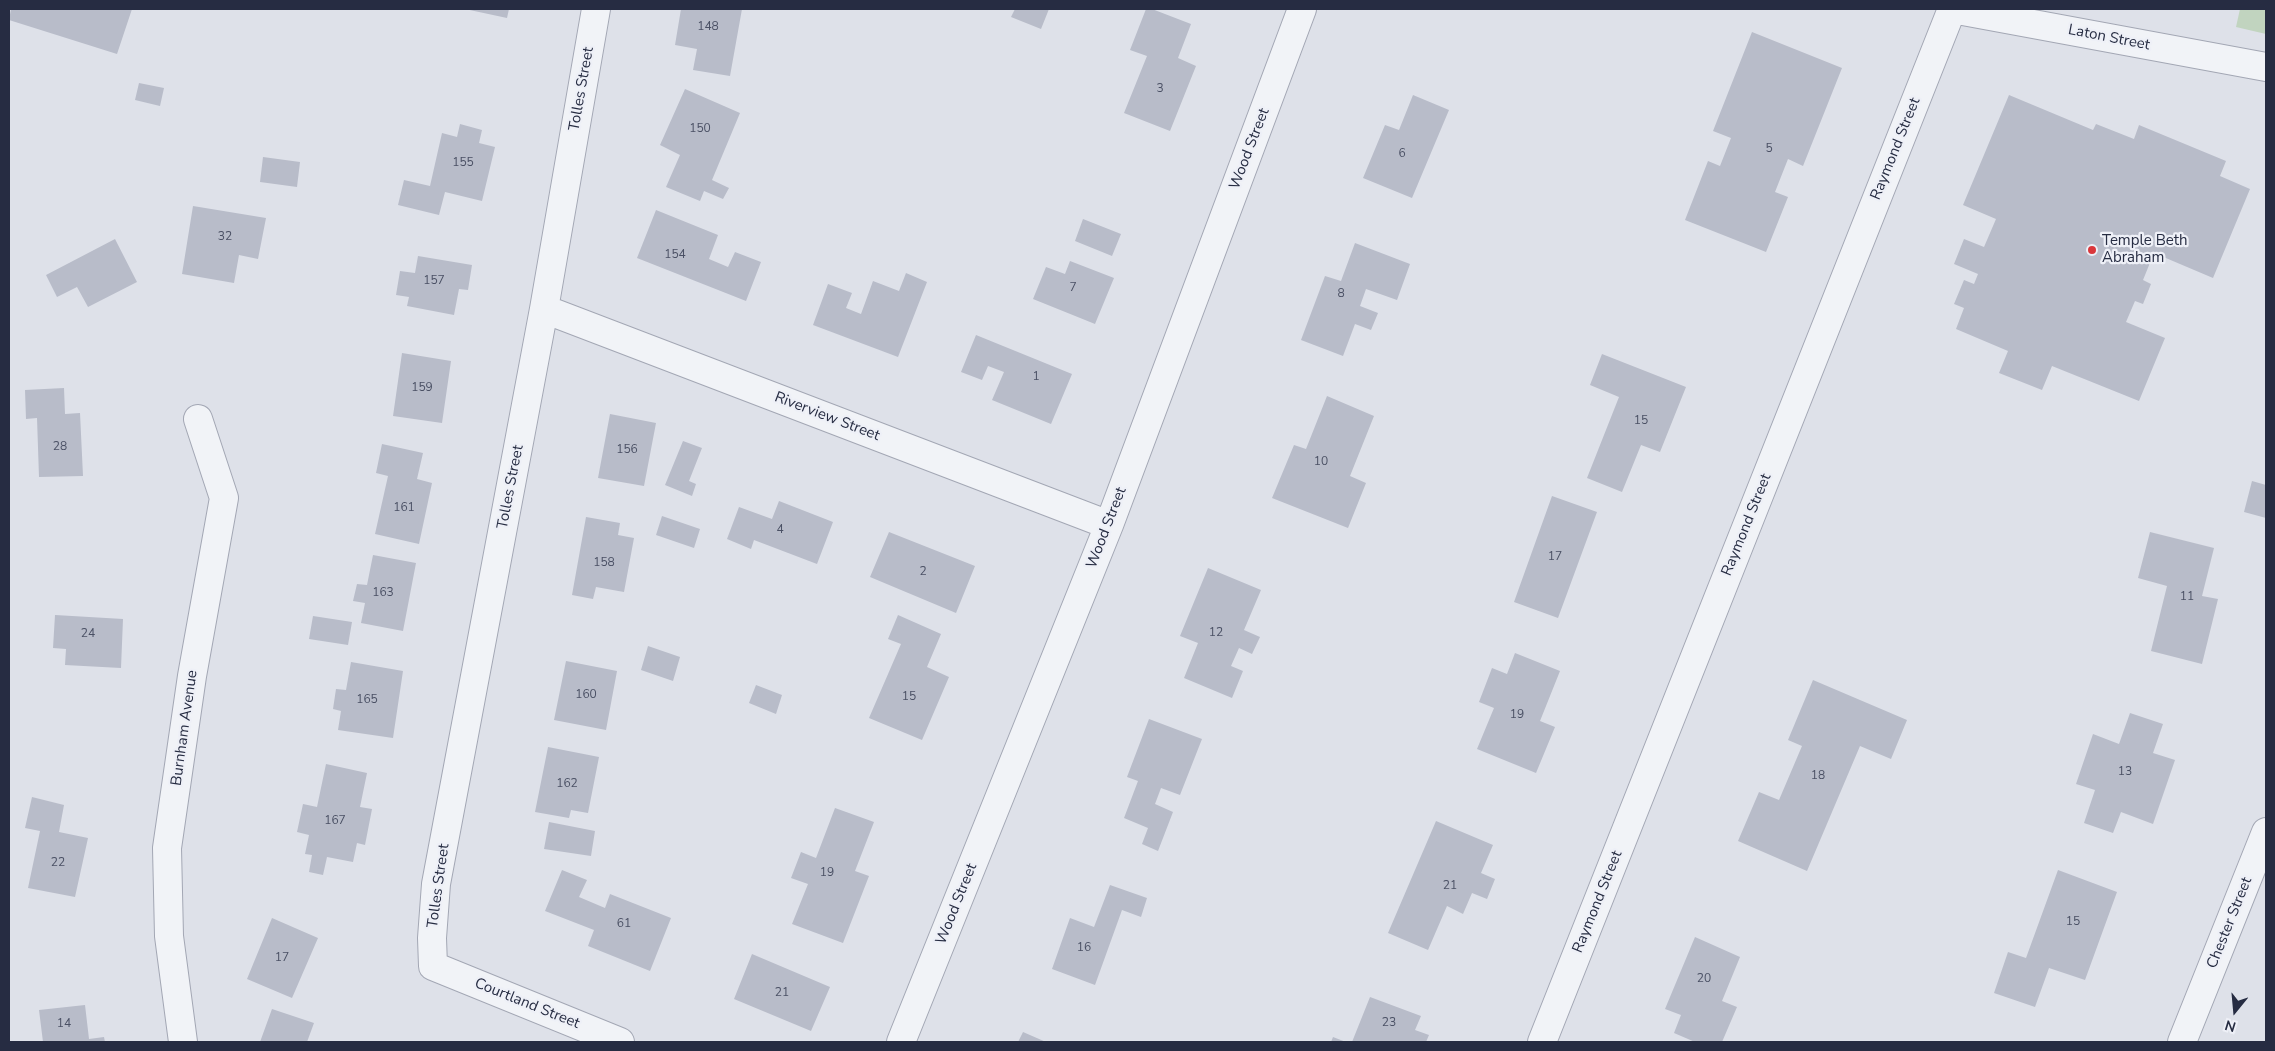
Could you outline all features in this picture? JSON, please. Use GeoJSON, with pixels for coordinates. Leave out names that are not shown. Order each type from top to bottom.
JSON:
{"type":"FeatureCollection","features":[{"type":"Feature","properties":{"kind":"street","name":"Tolles Street"},"geometry":{"type":"LineString","coordinates":[[433,966],[432,938],[436,884],[544,309],[596,9]]}},
{"type":"Feature","properties":{"kind":"street","name":"Wood Street"},"geometry":{"type":"LineString","coordinates":[[901,1042],[1109,525],[1302,9]]}},
{"type":"Feature","properties":{"kind":"street","name":"Laton Street"},"geometry":{"type":"LineString","coordinates":[[1952,9],[2266,67]]}},
{"type":"Feature","properties":{"kind":"street","name":"Raymond Street"},"geometry":{"type":"LineString","coordinates":[[1542,1042],[1952,9]]}},
{"type":"Feature","properties":{"kind":"street","name":"Riverview Street"},"geometry":{"type":"LineString","coordinates":[[544,309],[1109,525]]}},
{"type":"Feature","properties":{"kind":"street","name":"Burnham Avenue"},"geometry":{"type":"LineString","coordinates":[[184,1042],[169,936],[167,848],[192,676],[224,498],[198,420]]}},
{"type":"Feature","properties":{"kind":"street","name":"Chester Street"},"geometry":{"type":"LineString","coordinates":[[2182,1042],[2266,832]]}},
{"type":"Feature","properties":{"kind":"street","name":"Courtland Street"},"geometry":{"type":"LineString","coordinates":[[433,966],[620,1042]]}},
{"type":"Feature","properties":{"kind":"green space"},"geometry":{"type":"Polygon","coordinates":[[[2240,9],[2266,9],[2266,34],[2236,27],[2240,9]]]}},
{"type":"Feature","properties":{"kind":"building"},"geometry":{"type":"Polygon","coordinates":[[[11,9],[132,9],[117,54],[9,20],[11,9]]]}},
{"type":"Feature","properties":{"kind":"building"},"geometry":{"type":"Polygon","coordinates":[[[465,9],[509,9],[507,18],[465,9]]]}},
{"type":"Feature","properties":{"kind":"building"},"geometry":{"type":"Polygon","coordinates":[[[681,9],[742,9],[730,76],[693,70],[697,49],[675,45],[681,9]]]}},
{"type":"Feature","properties":{"kind":"building"},"geometry":{"type":"Polygon","coordinates":[[[1015,9],[1049,9],[1041,29],[1011,17],[1015,9]]]}},
{"type":"Feature","properties":{"kind":"building"},"geometry":{"type":"Polygon","coordinates":[[[1146,9],[1152,9],[1191,24],[1178,58],[1196,66],[1170,131],[1124,113],[1147,56],[1130,50],[1146,9]]]}},
{"type":"Feature","properties":{"kind":"building"},"geometry":{"type":"Polygon","coordinates":[[[1752,32],[1842,68],[1803,166],[1788,159],[1775,192],[1788,197],[1766,252],[1685,220],[1708,161],[1720,166],[1731,138],[1713,131],[1752,32]]]}},
{"type":"Feature","properties":{"kind":"building"},"geometry":{"type":"Polygon","coordinates":[[[139,83],[164,88],[160,106],[135,100],[139,83]]]}},
{"type":"Feature","properties":{"kind":"building"},"geometry":{"type":"Polygon","coordinates":[[[685,89],[740,113],[712,180],[729,188],[723,199],[704,191],[700,201],[666,187],[680,155],[660,145],[685,89]]]}},
{"type":"Feature","properties":{"kind":"building"},"geometry":{"type":"Polygon","coordinates":[[[1413,95],[1449,110],[1412,198],[1363,178],[1385,125],[1399,130],[1413,95]]]}},
{"type":"Feature","properties":{"kind":"building","name":"Temple Beth Abraham"},"geometry":{"type":"Polygon","coordinates":[[[2009,95],[2093,130],[2096,124],[2134,139],[2139,125],[2226,161],[2220,176],[2250,189],[2213,278],[2154,253],[2143,280],[2151,284],[2143,304],[2135,301],[2126,322],[2165,338],[2139,401],[2052,366],[2042,390],[1999,373],[2008,351],[1956,329],[1964,308],[1954,304],[1964,280],[1974,284],[1978,274],[1954,264],[1964,239],[1984,247],[1996,219],[1963,205],[2009,95]]]}},
{"type":"Feature","properties":{"kind":"building"},"geometry":{"type":"Polygon","coordinates":[[[460,124],[482,130],[479,143],[495,147],[482,201],[445,192],[439,215],[398,205],[404,180],[430,186],[442,133],[457,137],[460,124]]]}},
{"type":"Feature","properties":{"kind":"building"},"geometry":{"type":"Polygon","coordinates":[[[263,157],[300,162],[297,187],[260,182],[263,157]]]}},
{"type":"Feature","properties":{"kind":"building"},"geometry":{"type":"Polygon","coordinates":[[[193,206],[266,218],[258,259],[239,255],[234,283],[182,274],[193,206]]]}},
{"type":"Feature","properties":{"kind":"building"},"geometry":{"type":"Polygon","coordinates":[[[656,210],[718,235],[709,259],[728,267],[735,252],[761,262],[746,301],[637,258],[656,210]]]}},
{"type":"Feature","properties":{"kind":"building"},"geometry":{"type":"Polygon","coordinates":[[[1083,219],[1121,234],[1112,256],[1075,241],[1083,219]]]}},
{"type":"Feature","properties":{"kind":"building"},"geometry":{"type":"Polygon","coordinates":[[[115,239],[137,282],[88,307],[77,287],[57,297],[46,275],[115,239]]]}},
{"type":"Feature","properties":{"kind":"building"},"geometry":{"type":"Polygon","coordinates":[[[1355,243],[1410,264],[1397,300],[1366,289],[1360,306],[1378,313],[1371,330],[1355,324],[1343,356],[1301,340],[1325,276],[1341,281],[1355,243]]]}},
{"type":"Feature","properties":{"kind":"building"},"geometry":{"type":"Polygon","coordinates":[[[418,256],[472,265],[468,290],[459,289],[454,315],[407,306],[409,297],[396,295],[400,271],[415,273],[418,256]]]}},
{"type":"Feature","properties":{"kind":"building"},"geometry":{"type":"Polygon","coordinates":[[[1070,261],[1114,278],[1095,324],[1033,299],[1046,267],[1065,274],[1070,261]]]}},
{"type":"Feature","properties":{"kind":"building"},"geometry":{"type":"Polygon","coordinates":[[[906,273],[927,282],[898,357],[813,325],[828,284],[852,293],[846,308],[861,314],[873,281],[899,291],[906,273]]]}},
{"type":"Feature","properties":{"kind":"building"},"geometry":{"type":"Polygon","coordinates":[[[976,335],[1072,374],[1051,424],[992,400],[1004,372],[988,366],[982,380],[961,372],[976,335]]]}},
{"type":"Feature","properties":{"kind":"building"},"geometry":{"type":"Polygon","coordinates":[[[402,353],[451,361],[442,423],[393,416],[402,353]]]}},
{"type":"Feature","properties":{"kind":"building"},"geometry":{"type":"Polygon","coordinates":[[[1602,354],[1686,387],[1660,452],[1641,445],[1622,492],[1587,478],[1619,397],[1590,385],[1602,354]]]}},
{"type":"Feature","properties":{"kind":"building"},"geometry":{"type":"Polygon","coordinates":[[[64,388],[65,414],[80,413],[83,476],[39,477],[37,418],[26,419],[25,390],[64,388]]]}},
{"type":"Feature","properties":{"kind":"building"},"geometry":{"type":"Polygon","coordinates":[[[1327,396],[1374,416],[1350,476],[1366,483],[1348,528],[1272,498],[1294,445],[1306,449],[1327,396]]]}},
{"type":"Feature","properties":{"kind":"building"},"geometry":{"type":"Polygon","coordinates":[[[610,414],[656,423],[644,486],[598,478],[610,414]]]}},
{"type":"Feature","properties":{"kind":"building"},"geometry":{"type":"Polygon","coordinates":[[[683,441],[702,448],[689,481],[696,484],[692,496],[665,485],[683,441]]]}},
{"type":"Feature","properties":{"kind":"building"},"geometry":{"type":"Polygon","coordinates":[[[382,444],[423,453],[417,479],[432,483],[419,544],[375,534],[388,476],[376,473],[382,444]]]}},
{"type":"Feature","properties":{"kind":"building"},"geometry":{"type":"Polygon","coordinates":[[[2252,481],[2266,485],[2266,518],[2244,512],[2252,481]]]}},
{"type":"Feature","properties":{"kind":"building"},"geometry":{"type":"Polygon","coordinates":[[[1552,496],[1597,512],[1558,618],[1514,602],[1552,496]]]}},
{"type":"Feature","properties":{"kind":"building"},"geometry":{"type":"Polygon","coordinates":[[[779,501],[833,522],[817,564],[754,540],[751,549],[727,539],[739,507],[772,519],[779,501]]]}},
{"type":"Feature","properties":{"kind":"building"},"geometry":{"type":"Polygon","coordinates":[[[662,516],[700,529],[694,548],[656,535],[662,516]]]}},
{"type":"Feature","properties":{"kind":"building"},"geometry":{"type":"Polygon","coordinates":[[[586,517],[620,523],[618,535],[634,538],[624,592],[596,587],[593,599],[572,595],[586,517]]]}},
{"type":"Feature","properties":{"kind":"building"},"geometry":{"type":"Polygon","coordinates":[[[889,532],[975,566],[956,613],[870,577],[889,532]]]}},
{"type":"Feature","properties":{"kind":"building"},"geometry":{"type":"Polygon","coordinates":[[[2150,532],[2214,548],[2202,596],[2218,599],[2202,664],[2151,651],[2167,586],[2138,578],[2150,532]]]}},
{"type":"Feature","properties":{"kind":"building"},"geometry":{"type":"Polygon","coordinates":[[[373,555],[416,563],[403,631],[361,623],[365,603],[353,601],[357,584],[367,585],[373,555]]]}},
{"type":"Feature","properties":{"kind":"building"},"geometry":{"type":"Polygon","coordinates":[[[1208,568],[1261,590],[1244,630],[1260,637],[1252,654],[1239,648],[1231,666],[1243,671],[1232,698],[1184,678],[1198,643],[1180,636],[1208,568]]]}},
{"type":"Feature","properties":{"kind":"building"},"geometry":{"type":"Polygon","coordinates":[[[55,615],[123,619],[121,668],[65,665],[66,649],[53,648],[55,615]]]}},
{"type":"Feature","properties":{"kind":"building"},"geometry":{"type":"Polygon","coordinates":[[[898,615],[941,634],[927,667],[949,677],[922,740],[869,718],[901,644],[888,639],[898,615]]]}},
{"type":"Feature","properties":{"kind":"building"},"geometry":{"type":"Polygon","coordinates":[[[313,616],[352,622],[348,645],[309,639],[313,616]]]}},
{"type":"Feature","properties":{"kind":"building"},"geometry":{"type":"Polygon","coordinates":[[[648,646],[680,657],[673,681],[641,670],[648,646]]]}},
{"type":"Feature","properties":{"kind":"building"},"geometry":{"type":"Polygon","coordinates":[[[1515,653],[1560,671],[1540,721],[1555,727],[1536,773],[1477,749],[1494,708],[1479,702],[1492,668],[1507,674],[1515,653]]]}},
{"type":"Feature","properties":{"kind":"building"},"geometry":{"type":"Polygon","coordinates":[[[566,661],[617,671],[606,730],[554,720],[566,661]]]}},
{"type":"Feature","properties":{"kind":"building"},"geometry":{"type":"Polygon","coordinates":[[[351,662],[403,671],[393,738],[338,730],[341,711],[333,709],[336,689],[346,690],[351,662]]]}},
{"type":"Feature","properties":{"kind":"building"},"geometry":{"type":"Polygon","coordinates":[[[1813,680],[1907,720],[1891,759],[1860,746],[1807,871],[1738,841],[1759,792],[1779,800],[1802,746],[1788,740],[1813,680]]]}},
{"type":"Feature","properties":{"kind":"building"},"geometry":{"type":"Polygon","coordinates":[[[756,685],[782,695],[776,714],[749,703],[756,685]]]}},
{"type":"Feature","properties":{"kind":"building"},"geometry":{"type":"Polygon","coordinates":[[[2130,713],[2163,724],[2153,753],[2175,760],[2153,824],[2121,812],[2113,833],[2084,823],[2095,790],[2076,784],[2093,734],[2119,744],[2130,713]]]}},
{"type":"Feature","properties":{"kind":"building"},"geometry":{"type":"Polygon","coordinates":[[[1149,719],[1202,739],[1180,795],[1161,788],[1155,804],[1173,812],[1158,851],[1142,844],[1148,828],[1124,818],[1138,781],[1127,777],[1149,719]]]}},
{"type":"Feature","properties":{"kind":"building"},"geometry":{"type":"Polygon","coordinates":[[[548,747],[599,757],[588,813],[571,810],[569,818],[535,812],[548,747]]]}},
{"type":"Feature","properties":{"kind":"building"},"geometry":{"type":"Polygon","coordinates":[[[326,764],[367,773],[360,807],[372,809],[365,845],[357,843],[353,862],[327,857],[323,875],[309,872],[312,855],[305,854],[309,835],[297,832],[303,804],[317,807],[326,764]]]}},
{"type":"Feature","properties":{"kind":"building"},"geometry":{"type":"Polygon","coordinates":[[[32,797],[64,805],[59,832],[88,838],[75,897],[28,888],[40,831],[25,828],[32,797]]]}},
{"type":"Feature","properties":{"kind":"building"},"geometry":{"type":"Polygon","coordinates":[[[835,808],[874,822],[855,871],[869,876],[843,943],[792,924],[808,884],[791,878],[801,852],[816,858],[835,808]]]}},
{"type":"Feature","properties":{"kind":"building"},"geometry":{"type":"Polygon","coordinates":[[[1436,821],[1493,845],[1481,873],[1495,879],[1487,899],[1472,893],[1463,914],[1447,906],[1428,950],[1388,933],[1436,821]]]}},
{"type":"Feature","properties":{"kind":"building"},"geometry":{"type":"Polygon","coordinates":[[[549,822],[595,831],[591,856],[544,849],[549,822]]]}},
{"type":"Feature","properties":{"kind":"building"},"geometry":{"type":"Polygon","coordinates":[[[562,870],[587,880],[579,897],[605,908],[610,894],[671,918],[650,971],[588,946],[594,930],[545,911],[562,870]]]}},
{"type":"Feature","properties":{"kind":"building"},"geometry":{"type":"Polygon","coordinates":[[[2058,870],[2117,892],[2085,980],[2049,968],[2035,1007],[1994,993],[2008,952],[2026,958],[2058,870]]]}},
{"type":"Feature","properties":{"kind":"building"},"geometry":{"type":"Polygon","coordinates":[[[1110,885],[1147,898],[1141,917],[1122,910],[1095,985],[1052,969],[1070,918],[1094,927],[1110,885]]]}},
{"type":"Feature","properties":{"kind":"building"},"geometry":{"type":"Polygon","coordinates":[[[272,918],[318,938],[292,998],[247,979],[272,918]]]}},
{"type":"Feature","properties":{"kind":"building"},"geometry":{"type":"Polygon","coordinates":[[[1695,937],[1740,957],[1722,1001],[1737,1007],[1722,1042],[1695,1042],[1674,1033],[1681,1015],[1665,1009],[1695,937]]]}},
{"type":"Feature","properties":{"kind":"building"},"geometry":{"type":"Polygon","coordinates":[[[752,954],[830,987],[811,1031],[734,999],[752,954]]]}},
{"type":"Feature","properties":{"kind":"building"},"geometry":{"type":"Polygon","coordinates":[[[1370,997],[1421,1016],[1415,1030],[1429,1035],[1426,1042],[1352,1042],[1370,997]]]}},
{"type":"Feature","properties":{"kind":"building"},"geometry":{"type":"Polygon","coordinates":[[[85,1005],[89,1039],[104,1037],[105,1042],[43,1042],[39,1010],[85,1005]]]}},
{"type":"Feature","properties":{"kind":"building"},"geometry":{"type":"Polygon","coordinates":[[[272,1009],[314,1023],[307,1042],[260,1042],[272,1009]]]}},
{"type":"Feature","properties":{"kind":"building"},"geometry":{"type":"Polygon","coordinates":[[[1023,1032],[1046,1042],[1018,1042],[1023,1032]]]}},
{"type":"Feature","properties":{"kind":"building"},"geometry":{"type":"Polygon","coordinates":[[[1333,1037],[1346,1042],[1331,1042],[1333,1037]]]}},
{"type":"Feature","properties":{"kind":"place","name":"Temple Beth Abraham"},"geometry":{"type":"Point","coordinates":[2092,250]}}]}
